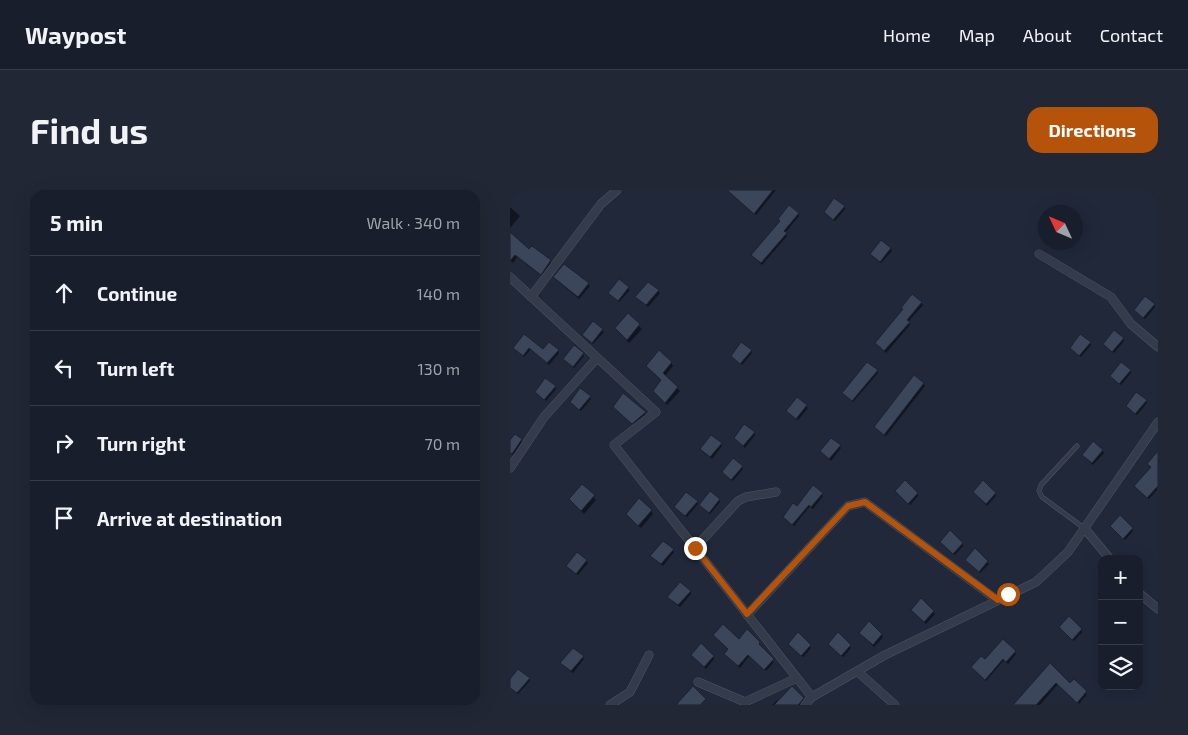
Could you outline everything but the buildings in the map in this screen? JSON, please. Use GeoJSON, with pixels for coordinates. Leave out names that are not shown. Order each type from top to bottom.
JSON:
{"type":"FeatureCollection","features":[{"type":"Feature","properties":{"kind":"street"},"geometry":{"type":"LineString","coordinates":[[531,297],[601,204],[617,190]]}},
{"type":"Feature","properties":{"kind":"street"},"geometry":{"type":"LineString","coordinates":[[1039,254],[1111,297],[1131,324],[1158,347]]}},
{"type":"Feature","properties":{"kind":"street"},"geometry":{"type":"LineString","coordinates":[[510,278],[656,412],[614,445],[812,697]]}},
{"type":"Feature","properties":{"kind":"street"},"geometry":{"type":"LineString","coordinates":[[510,468],[544,417],[597,358]]}},
{"type":"Feature","properties":{"kind":"street"},"geometry":{"type":"LineString","coordinates":[[805,705],[812,697],[857,671],[1036,582],[1068,552],[1158,422]]}},
{"type":"Feature","properties":{"kind":"street"},"geometry":{"type":"LineString","coordinates":[[695,548],[738,501],[746,497],[776,492]]}},
{"type":"Feature","properties":{"kind":"street"},"geometry":{"type":"LineString","coordinates":[[747,614],[848,506],[860,502],[865,502],[998,600]]}},
{"type":"Feature","properties":{"kind":"street"},"geometry":{"type":"LineString","coordinates":[[1085,529],[1107,555]]}},
{"type":"Feature","properties":{"kind":"street"},"geometry":{"type":"LineString","coordinates":[[1143,596],[1158,609]]}},
{"type":"Feature","properties":{"kind":"street"},"geometry":{"type":"LineString","coordinates":[[610,705],[630,692],[649,655]]}},
{"type":"Feature","properties":{"kind":"street"},"geometry":{"type":"LineString","coordinates":[[857,671],[895,705]]}},
{"type":"Feature","properties":{"kind":"street"},"geometry":{"type":"LineString","coordinates":[[698,682],[744,702],[797,678]]}},
{"type":"Feature","properties":{"kind":"lane"},"geometry":{"type":"LineString","coordinates":[[1077,446],[1041,485],[1039,491],[1042,497],[1085,529]]}},
{"type":"Feature","properties":{"kind":"route"},"geometry":{"type":"LineString","coordinates":[[695,548],[747,614],[848,506],[853,503],[865,502],[998,600],[1008,594]]}}]}
